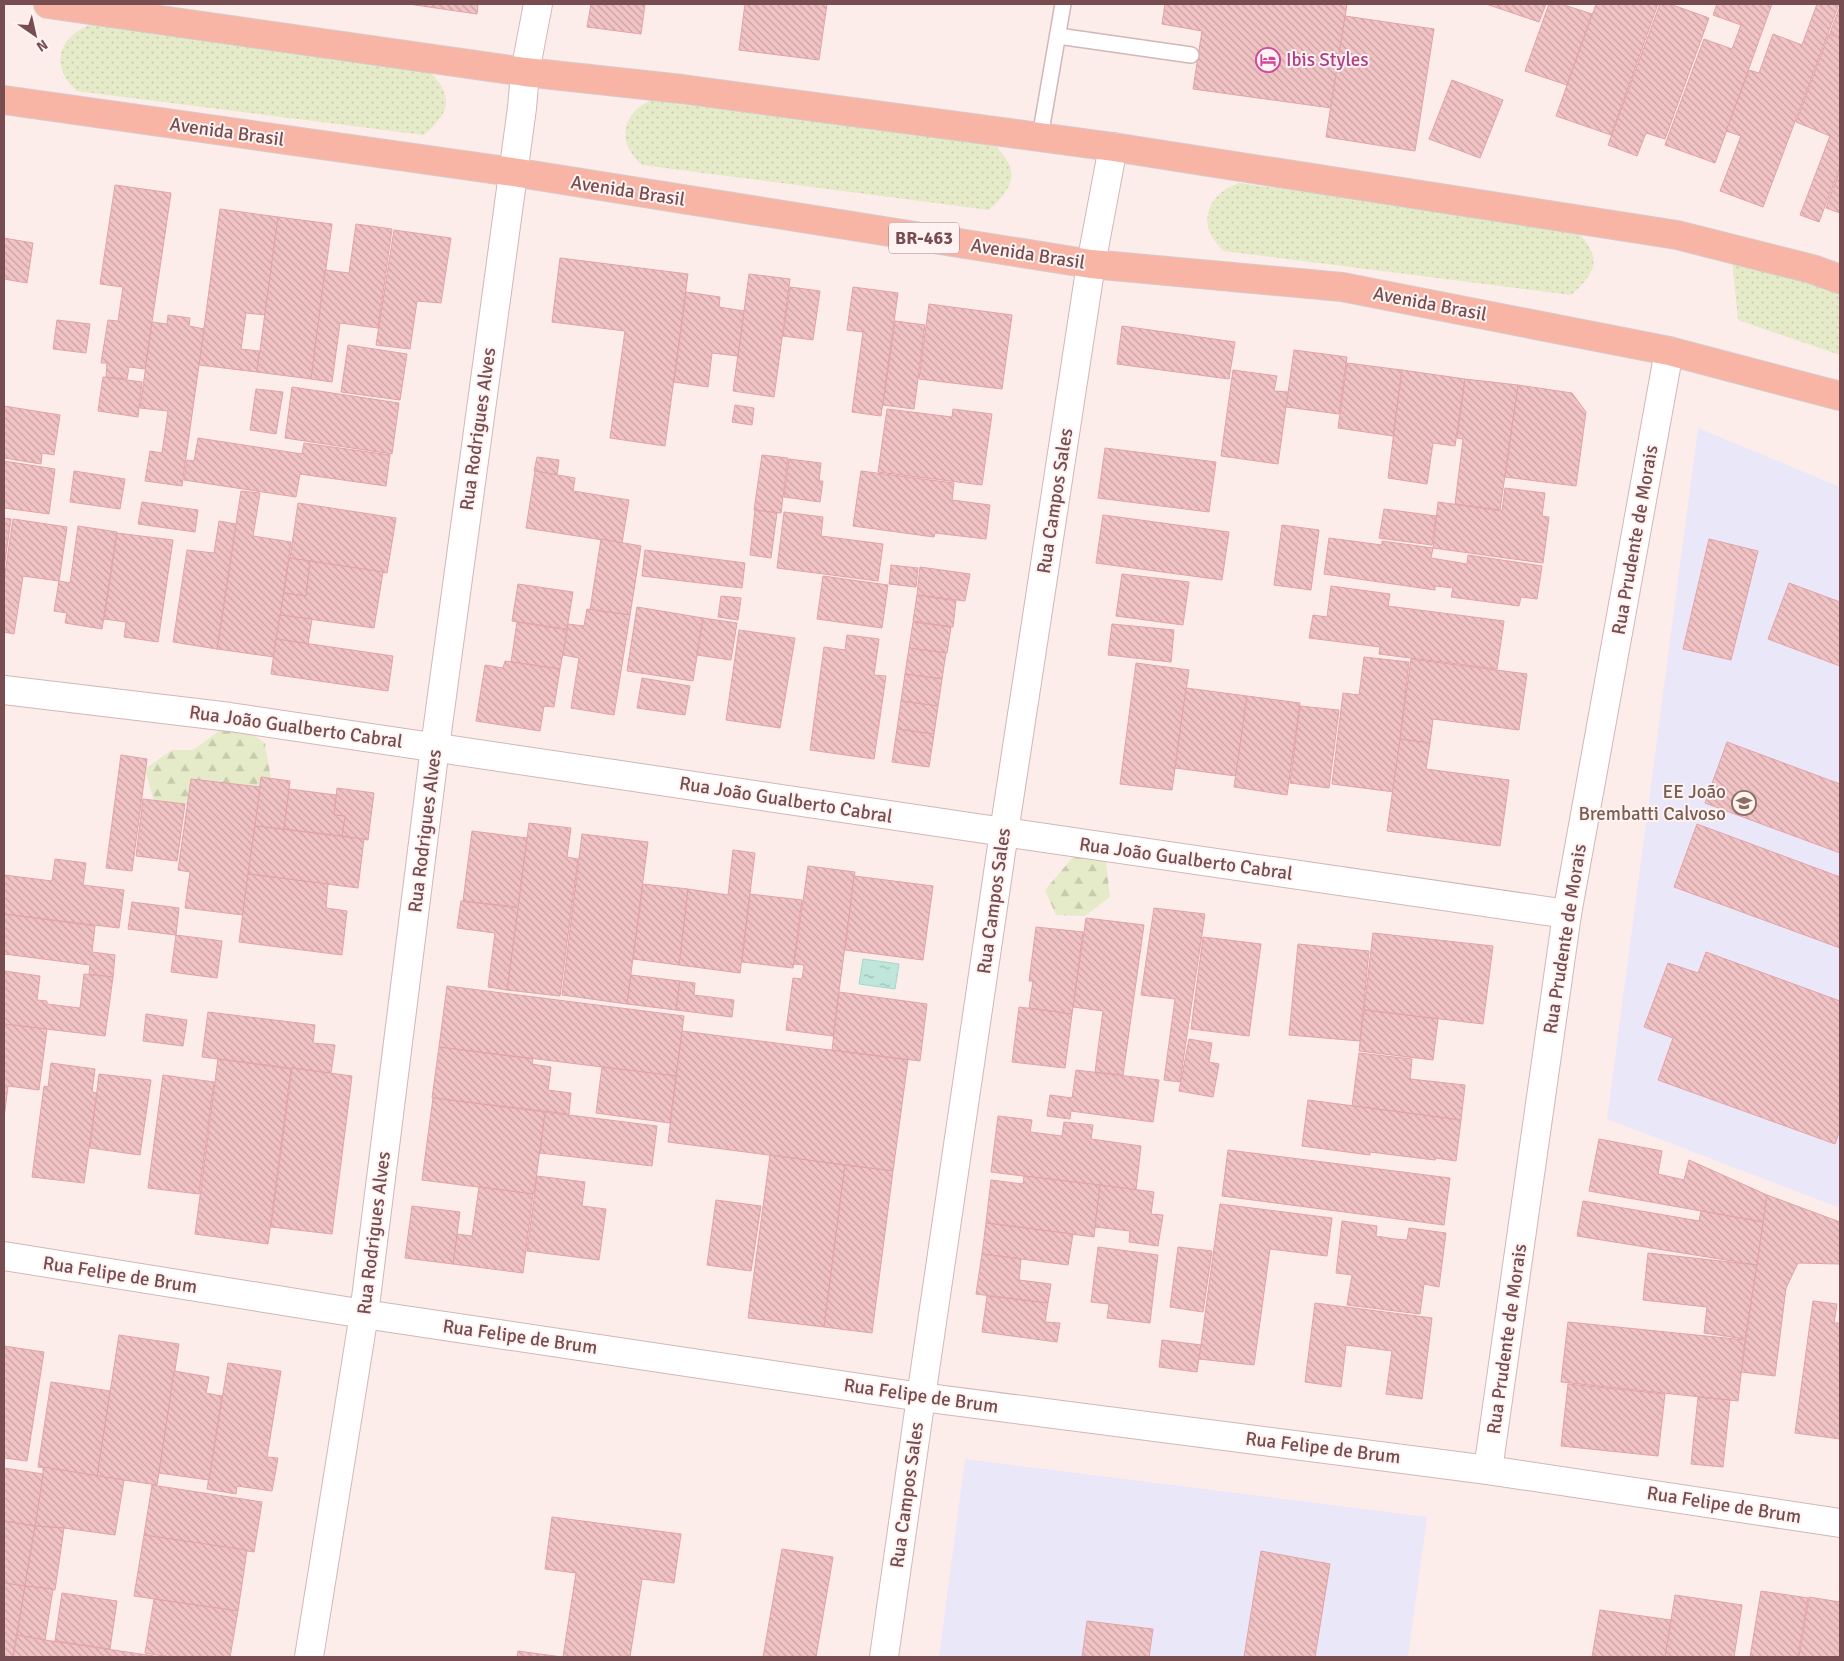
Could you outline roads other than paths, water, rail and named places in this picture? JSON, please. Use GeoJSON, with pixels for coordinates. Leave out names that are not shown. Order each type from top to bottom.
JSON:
{"type":"FeatureCollection","features":[{"type":"Feature","properties":{"kind":"main road"},"geometry":{"type":"LineString","coordinates":[[48,4],[525,72],[682,89],[1113,147],[1677,235],[1812,269],[1840,279]]}},
{"type":"Feature","properties":{"kind":"main road","name":"Avenida Brasil"},"geometry":{"type":"LineString","coordinates":[[4,100],[513,172],[1091,264],[1342,287],[1669,351],[1840,396]]}},
{"type":"Feature","properties":{"kind":"street","name":"Rua Rodrigues Alves"},"geometry":{"type":"LineString","coordinates":[[309,1657],[364,1314],[435,747],[522,108],[525,72],[538,4]]}},
{"type":"Feature","properties":{"kind":"street","name":"Rua Campos Sales"},"geometry":{"type":"LineString","coordinates":[[884,1657],[1004,832],[1091,264],[1113,147]]}},
{"type":"Feature","properties":{"kind":"street","name":"Rua Prudente de Morais"},"geometry":{"type":"LineString","coordinates":[[1488,1470],[1567,914],[1669,351]]}},
{"type":"Feature","properties":{"kind":"street","name":"Rua João Gualberto Cabral"},"geometry":{"type":"LineString","coordinates":[[4,690],[230,717],[1567,914]]}},
{"type":"Feature","properties":{"kind":"street","name":"Rua Felipe de Brum"},"geometry":{"type":"LineString","coordinates":[[4,1256],[364,1314],[921,1396],[1488,1470],[1840,1523]]}},
{"type":"Feature","properties":{"kind":"lane"},"geometry":{"type":"LineString","coordinates":[[1040,137],[1063,4]]}},
{"type":"Feature","properties":{"kind":"lane"},"geometry":{"type":"LineString","coordinates":[[1058,36],[1192,55]]}},
{"type":"Feature","properties":{"kind":"water"},"geometry":{"type":"Polygon","coordinates":[[[863,959],[899,964],[895,989],[859,984],[863,959]]]}},
{"type":"Feature","properties":{"kind":"place","name":"Ibis Styles"},"geometry":{"type":"Point","coordinates":[1268,60]}},
{"type":"Feature","properties":{"kind":"place","name":"EE João Brembatti Calvoso"},"geometry":{"type":"Point","coordinates":[1744,803]}}]}
